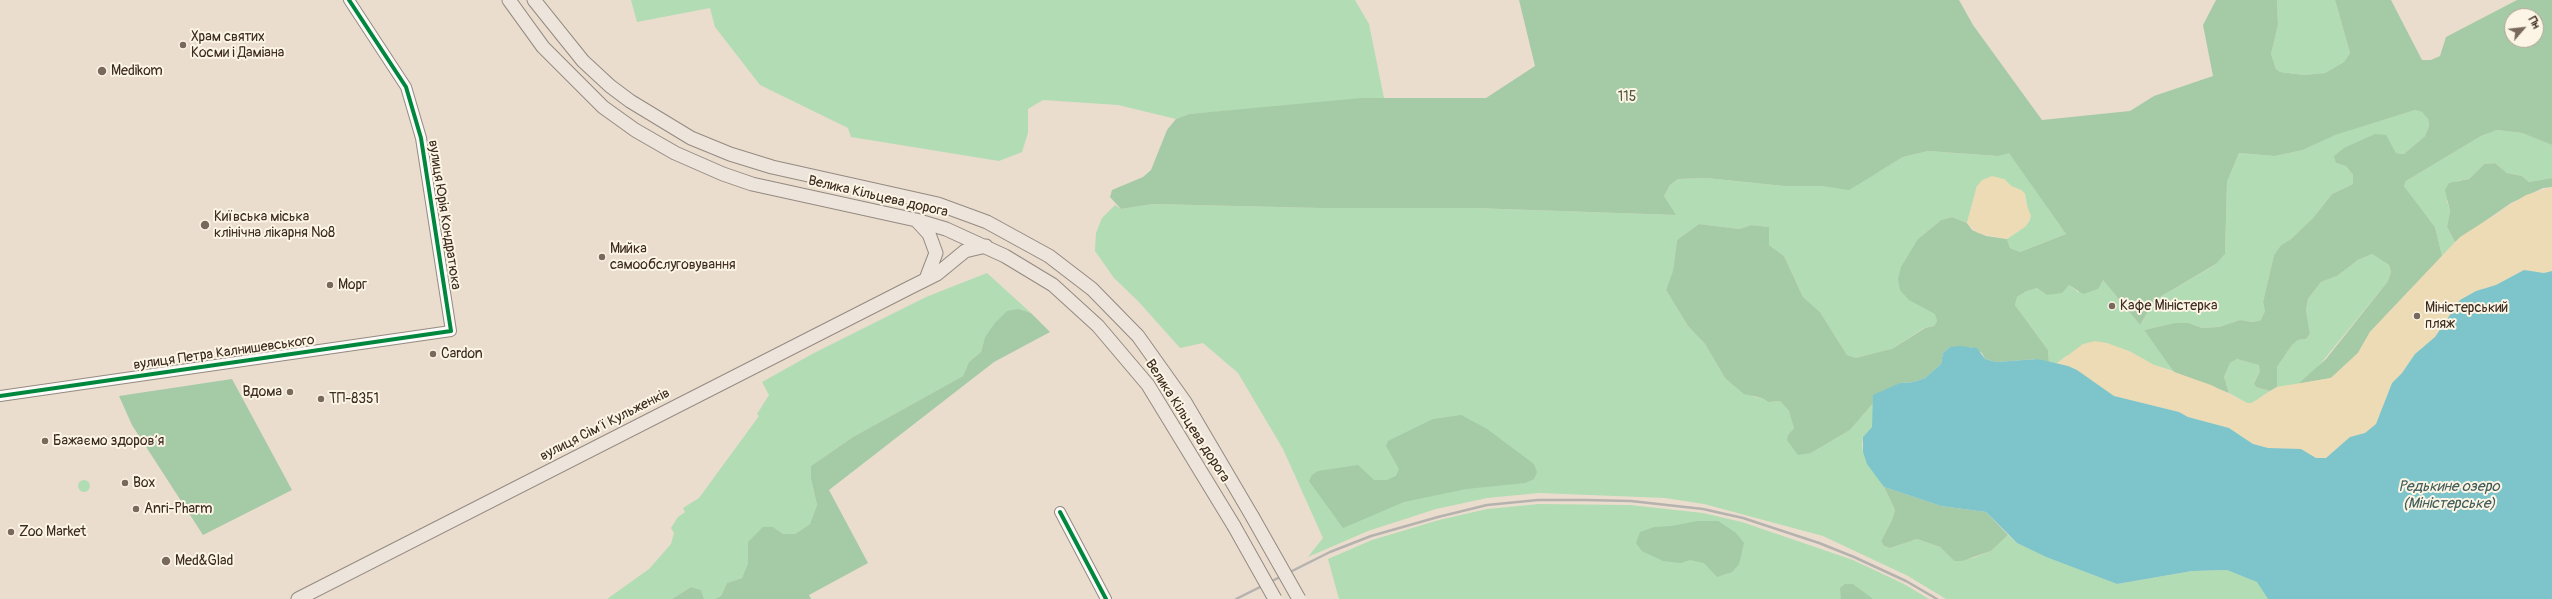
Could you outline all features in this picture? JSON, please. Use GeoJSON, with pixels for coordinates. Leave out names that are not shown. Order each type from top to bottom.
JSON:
{"type":"FeatureCollection","features":[{"type":"Feature","properties":{"kind":"main road","name":"Велика Кільцева дорога"},"geometry":{"type":"LineString","coordinates":[[509,0],[543,47],[603,107],[635,130],[676,153],[722,174],[752,184],[916,220],[963,236],[1015,261],[1053,285],[1079,307],[1116,344],[1148,385],[1234,526],[1275,599]]}},
{"type":"Feature","properties":{"kind":"main road","name":"Велика Кільцева дорога"},"geometry":{"type":"LineString","coordinates":[[534,0],[583,61],[610,86],[630,101],[691,138],[730,154],[772,167],[938,204],[987,222],[1049,256],[1092,289],[1138,336],[1185,402],[1252,516],[1298,599]]}},
{"type":"Feature","properties":{"kind":"main road"},"geometry":{"type":"LineString","coordinates":[[916,220],[929,234],[936,254],[926,279]]}},
{"type":"Feature","properties":{"kind":"main road","name":"вулиця Сімʼї Кульженків"},"geometry":{"type":"LineString","coordinates":[[298,599],[926,279],[965,251],[986,246]]}},
{"type":"Feature","properties":{"kind":"street","name":"вулиця Юрія Кондратюка"},"geometry":{"type":"LineString","coordinates":[[349,0],[406,87],[421,138],[451,331]]}},
{"type":"Feature","properties":{"kind":"street","name":"вулиця Петра Калнишевського"},"geometry":{"type":"LineString","coordinates":[[0,396],[451,331]]}},
{"type":"Feature","properties":{"kind":"street"},"geometry":{"type":"LineString","coordinates":[[1060,512],[1106,599]]}},
{"type":"Feature","properties":{"kind":"green space"},"geometry":{"type":"Polygon","coordinates":[[[631,0],[1355,0],[1369,24],[1384,98],[1189,114],[1176,119],[1118,105],[1043,100],[1028,109],[1028,133],[1022,152],[999,161],[851,137],[848,128],[760,85],[715,27],[710,8],[637,22],[631,0]]]}},
{"type":"Feature","properties":{"kind":"green space","name":"115"},"geometry":{"type":"Polygon","coordinates":[[[1519,0],[1959,0],[1973,25],[2042,120],[2130,111],[2154,96],[2213,76],[2203,25],[2216,0],[2277,0],[2278,25],[2271,54],[2276,69],[2280,72],[2304,75],[2325,73],[2344,62],[2350,53],[2335,0],[2391,0],[2422,60],[2431,60],[2440,56],[2446,37],[2517,0],[2552,0],[2552,145],[2522,133],[2497,130],[2481,136],[2406,181],[2404,186],[2435,227],[2442,256],[2370,332],[2358,353],[2331,378],[2298,384],[2326,359],[2388,281],[2391,272],[2389,265],[2372,254],[2358,260],[2337,276],[2321,282],[2308,299],[2306,310],[2310,334],[2306,339],[2298,340],[2292,345],[2277,367],[2277,387],[2270,391],[2256,387],[2254,383],[2260,371],[2259,365],[2237,359],[2230,363],[2224,377],[2229,393],[2174,372],[2144,330],[2175,323],[2189,323],[2202,328],[2219,327],[2240,320],[2253,322],[2261,320],[2265,311],[2263,302],[2274,255],[2281,245],[2291,239],[2313,218],[2332,194],[2353,184],[2353,175],[2346,166],[2336,163],[2334,156],[2344,148],[2375,134],[2386,135],[2396,153],[2404,154],[2425,136],[2429,126],[2428,119],[2422,112],[2415,110],[2335,135],[2303,150],[2275,156],[2239,153],[2227,182],[2225,254],[2216,264],[2155,300],[2140,325],[2103,280],[2098,289],[2083,294],[2069,285],[2062,293],[2047,295],[2037,288],[2027,291],[2017,297],[2015,305],[2048,350],[2049,363],[2038,359],[1996,362],[1985,359],[1982,353],[1971,347],[1950,347],[1943,353],[1941,364],[1925,378],[1914,382],[1900,383],[1873,398],[1874,402],[1850,430],[1811,453],[1798,455],[1787,440],[1788,435],[1794,428],[1789,411],[1780,401],[1768,402],[1762,398],[1744,394],[1725,378],[1705,344],[1688,326],[1666,290],[1673,271],[1677,240],[1699,224],[1740,229],[1751,225],[1769,227],[1769,245],[1784,256],[1803,297],[1820,312],[1847,355],[1856,358],[1892,349],[1925,328],[1934,326],[1937,321],[1935,314],[1909,300],[1900,290],[1898,279],[1901,267],[1918,239],[1941,220],[1952,217],[1967,223],[1972,230],[1986,236],[2007,239],[2010,248],[2020,252],[2066,234],[2009,153],[1998,156],[1928,151],[1903,157],[1849,190],[1823,186],[1784,186],[1706,178],[1678,179],[1670,185],[1664,196],[1676,215],[1473,208],[1320,208],[1153,204],[1121,209],[1110,197],[1112,190],[1143,177],[1151,170],[1167,130],[1176,119],[1189,114],[1362,98],[1486,98],[1535,66],[1519,0]]]}},
{"type":"Feature","properties":{"kind":"green space"},"geometry":{"type":"Polygon","coordinates":[[[2277,0],[2335,0],[2350,53],[2344,62],[2325,73],[2304,75],[2280,72],[2276,69],[2271,54],[2278,25],[2277,0]]]}},
{"type":"Feature","properties":{"kind":"green space"},"geometry":{"type":"Polygon","coordinates":[[[2415,110],[2422,112],[2428,119],[2429,126],[2425,136],[2404,154],[2396,153],[2385,135],[2336,163],[2346,166],[2353,175],[2353,184],[2332,194],[2313,218],[2291,239],[2281,245],[2274,255],[2263,302],[2265,311],[2261,320],[2253,322],[2240,320],[2219,327],[2202,328],[2189,323],[2176,323],[2144,330],[2174,371],[2154,365],[2129,351],[2066,356],[2056,364],[2049,363],[2048,350],[2015,305],[2017,297],[2027,291],[2037,288],[2048,295],[2069,285],[2078,292],[2103,280],[2140,325],[2155,300],[2215,265],[2225,254],[2227,182],[2239,153],[2275,156],[2303,150],[2334,135],[2415,110]]]}},
{"type":"Feature","properties":{"kind":"green space"},"geometry":{"type":"Polygon","coordinates":[[[2497,130],[2522,133],[2552,145],[2552,178],[2529,182],[2522,176],[2507,173],[2495,163],[2484,164],[2469,179],[2457,181],[2447,201],[2450,211],[2447,227],[2455,242],[2442,256],[2435,227],[2404,186],[2406,181],[2481,136],[2497,130]]]}},
{"type":"Feature","properties":{"kind":"green space"},"geometry":{"type":"Polygon","coordinates":[[[1928,151],[1998,156],[2009,152],[2066,234],[2020,252],[2010,248],[2007,239],[2026,226],[2030,220],[2025,194],[2021,190],[2011,186],[2004,179],[1977,186],[1967,223],[1952,217],[1941,220],[1918,239],[1937,321],[1934,326],[1924,328],[1892,349],[1856,358],[1847,355],[1820,312],[1803,297],[1784,256],[1769,245],[1769,227],[1751,225],[1740,229],[1699,224],[1677,240],[1673,272],[1666,290],[1688,326],[1705,344],[1725,378],[1754,397],[1762,398],[1768,402],[1780,401],[1789,411],[1793,421],[1794,428],[1788,435],[1811,453],[1850,430],[1874,402],[1872,427],[1863,437],[1862,445],[1863,452],[1884,487],[1895,510],[1892,520],[1881,541],[1884,546],[1890,548],[1917,539],[1940,547],[1954,561],[1973,558],[1991,551],[2008,535],[2017,543],[2046,557],[2117,584],[2192,571],[2227,570],[2258,582],[2268,599],[1946,599],[1908,576],[1823,536],[1704,504],[1665,498],[1539,493],[1487,498],[1436,509],[1368,531],[1308,557],[1323,538],[1283,449],[1238,373],[1203,343],[1180,348],[1138,301],[1114,278],[1095,251],[1096,233],[1102,218],[1115,205],[1121,209],[1153,204],[1320,208],[1473,208],[1675,215],[1664,196],[1670,185],[1678,179],[1706,178],[1784,186],[1823,186],[1880,171],[1903,157],[1928,151]]]}},
{"type":"Feature","properties":{"kind":"green space"},"geometry":{"type":"Polygon","coordinates":[[[2495,163],[2507,173],[2522,176],[2529,182],[2552,178],[2552,187],[2543,188],[2511,203],[2455,242],[2447,227],[2450,211],[2445,190],[2449,183],[2469,179],[2484,164],[2495,163]]]}},
{"type":"Feature","properties":{"kind":"green space"},"geometry":{"type":"Polygon","coordinates":[[[2372,254],[2389,265],[2391,272],[2388,281],[2317,368],[2298,384],[2277,387],[2277,367],[2292,345],[2298,340],[2306,339],[2310,334],[2306,310],[2308,299],[2321,282],[2337,276],[2358,260],[2372,254]]]}},
{"type":"Feature","properties":{"kind":"green space"},"geometry":{"type":"Polygon","coordinates":[[[987,273],[1031,313],[1019,309],[996,323],[985,337],[981,352],[969,362],[963,376],[853,437],[811,466],[811,479],[817,505],[810,524],[795,534],[783,534],[773,527],[748,542],[748,563],[742,578],[727,583],[721,596],[715,599],[704,599],[701,590],[691,587],[672,599],[607,599],[649,569],[671,544],[674,533],[671,528],[678,517],[685,512],[683,508],[699,498],[759,416],[757,414],[769,395],[762,382],[814,353],[926,297],[987,273]]]}},
{"type":"Feature","properties":{"kind":"green space"},"geometry":{"type":"Polygon","coordinates":[[[1019,309],[1031,313],[1050,332],[994,362],[829,490],[868,563],[809,595],[811,599],[715,599],[721,596],[727,583],[742,578],[748,563],[748,542],[763,527],[773,527],[783,534],[795,534],[810,524],[817,505],[811,479],[811,466],[853,437],[963,376],[969,362],[981,352],[985,337],[995,323],[1007,311],[1019,309]]]}},
{"type":"Feature","properties":{"kind":"green space"},"geometry":{"type":"Polygon","coordinates":[[[2237,359],[2260,365],[2260,371],[2254,382],[2256,387],[2270,391],[2252,403],[2247,403],[2229,393],[2224,377],[2230,363],[2237,359]]]}},
{"type":"Feature","properties":{"kind":"green space"},"geometry":{"type":"Polygon","coordinates":[[[232,379],[292,490],[203,535],[132,425],[119,396],[232,379]]]}},
{"type":"Feature","properties":{"kind":"green space"},"geometry":{"type":"Polygon","coordinates":[[[1461,415],[1487,429],[1534,464],[1537,472],[1534,479],[1525,483],[1466,489],[1404,502],[1343,528],[1309,481],[1312,475],[1318,471],[1358,465],[1374,480],[1387,480],[1396,476],[1399,469],[1386,446],[1388,441],[1433,419],[1461,415]]]}},
{"type":"Feature","properties":{"kind":"green space"},"geometry":{"type":"Polygon","coordinates":[[[82,480],[86,480],[90,486],[86,492],[82,492],[78,488],[78,484],[82,480]]]}},
{"type":"Feature","properties":{"kind":"green space"},"geometry":{"type":"Polygon","coordinates":[[[1884,487],[1941,506],[1986,512],[2008,535],[1991,551],[1962,561],[1954,561],[1940,547],[1917,539],[1890,548],[1884,546],[1881,541],[1892,520],[1895,510],[1884,487]]]}},
{"type":"Feature","properties":{"kind":"green space"},"geometry":{"type":"Polygon","coordinates":[[[1539,504],[1630,505],[1703,513],[1742,522],[1853,560],[1904,584],[1929,599],[1339,599],[1328,559],[1372,540],[1439,520],[1487,509],[1539,504]]]}},
{"type":"Feature","properties":{"kind":"green space"},"geometry":{"type":"Polygon","coordinates":[[[1697,521],[1718,521],[1736,533],[1744,543],[1739,564],[1732,572],[1717,577],[1704,563],[1690,560],[1681,563],[1663,561],[1642,551],[1636,543],[1640,532],[1654,527],[1672,526],[1697,521]]]}},
{"type":"Feature","properties":{"kind":"green space"},"geometry":{"type":"Polygon","coordinates":[[[1845,584],[1853,584],[1873,599],[1841,599],[1840,588],[1845,584]]]}},
{"type":"Feature","properties":{"kind":"green space"},"geometry":{"type":"Polygon","coordinates":[[[691,587],[701,590],[704,599],[672,599],[691,587]]]}},
{"type":"Feature","properties":{"kind":"sand"},"geometry":{"type":"Polygon","coordinates":[[[1992,176],[2004,179],[2011,186],[2021,190],[2025,194],[2025,201],[2031,216],[2026,226],[2007,239],[1978,233],[1967,223],[1977,186],[1982,180],[1992,176]]]}},
{"type":"Feature","properties":{"kind":"sand","name":"Міністерський пляж"},"geometry":{"type":"Polygon","coordinates":[[[2552,187],[2552,271],[2544,273],[2524,270],[2496,285],[2476,291],[2460,300],[2435,337],[2415,354],[2402,373],[2392,383],[2376,424],[2365,433],[2350,437],[2326,458],[2316,459],[2301,449],[2268,448],[2253,444],[2229,428],[2188,417],[2179,412],[2114,396],[2076,370],[2056,364],[2083,344],[2095,341],[2107,343],[2129,351],[2154,365],[2211,385],[2247,403],[2252,403],[2277,387],[2331,378],[2358,353],[2370,332],[2460,237],[2526,195],[2552,187]]]}},
{"type":"Feature","properties":{"kind":"water","name":"Редькине озеро (Міністерське)"},"geometry":{"type":"Polygon","coordinates":[[[2524,270],[2544,273],[2552,271],[2552,599],[2268,599],[2257,582],[2227,570],[2192,571],[2117,584],[2046,557],[2017,543],[1986,512],[1941,506],[1884,487],[1867,464],[1863,452],[1863,437],[1872,427],[1873,395],[1900,383],[1914,382],[1925,378],[1941,364],[1943,353],[1950,347],[1959,346],[1977,348],[1985,359],[1996,362],[2038,359],[2068,366],[2077,370],[2114,396],[2179,412],[2188,417],[2229,428],[2253,444],[2268,448],[2301,449],[2316,458],[2326,458],[2350,437],[2365,433],[2376,424],[2392,383],[2402,373],[2415,354],[2435,337],[2460,300],[2476,291],[2496,285],[2524,270]]]}},
{"type":"Feature","properties":{"kind":"railway"},"geometry":{"type":"LineString","coordinates":[[1236,599],[1330,552],[1371,536],[1487,505],[1538,500],[1631,501],[1703,509],[1743,518],[1819,543],[1854,557],[1906,581],[1937,599]]}},
{"type":"Feature","properties":{"kind":"cycle path"},"geometry":{"type":"LineString","coordinates":[[0,396],[451,331],[421,138],[406,87],[349,0]]}},
{"type":"Feature","properties":{"kind":"cycle path"},"geometry":{"type":"LineString","coordinates":[[1060,512],[1106,599]]}},
{"type":"Feature","properties":{"kind":"place","name":"Храм святих Косми і Даміана"},"geometry":{"type":"Point","coordinates":[183,45]}},
{"type":"Feature","properties":{"kind":"place","name":"Medikom"},"geometry":{"type":"Point","coordinates":[102,71]}},
{"type":"Feature","properties":{"kind":"place","name":"Київська міська клінічна лікарня №8"},"geometry":{"type":"Point","coordinates":[205,225]}},
{"type":"Feature","properties":{"kind":"place","name":"Мийка самообслуговування"},"geometry":{"type":"Point","coordinates":[602,257]}},
{"type":"Feature","properties":{"kind":"place","name":"Морг"},"geometry":{"type":"Point","coordinates":[330,285]}},
{"type":"Feature","properties":{"kind":"place","name":"Кафе Міністерка"},"geometry":{"type":"Point","coordinates":[2112,306]}},
{"type":"Feature","properties":{"kind":"place","name":"Міністерський пляж"},"geometry":{"type":"Point","coordinates":[2417,316]}},
{"type":"Feature","properties":{"kind":"place","name":"Cardon"},"geometry":{"type":"Point","coordinates":[433,354]}},
{"type":"Feature","properties":{"kind":"place","name":"Вдома"},"geometry":{"type":"Point","coordinates":[290,392]}},
{"type":"Feature","properties":{"kind":"place","name":"ТП-8351"},"geometry":{"type":"Point","coordinates":[321,399]}},
{"type":"Feature","properties":{"kind":"place","name":"Бажаємо здоровʼя"},"geometry":{"type":"Point","coordinates":[45,441]}},
{"type":"Feature","properties":{"kind":"place","name":"Box"},"geometry":{"type":"Point","coordinates":[125,483]}},
{"type":"Feature","properties":{"kind":"place","name":"Anri-Pharm"},"geometry":{"type":"Point","coordinates":[136,509]}},
{"type":"Feature","properties":{"kind":"place","name":"Zoo Market"},"geometry":{"type":"Point","coordinates":[11,532]}},
{"type":"Feature","properties":{"kind":"place","name":"Med&Glad"},"geometry":{"type":"Point","coordinates":[166,561]}}]}
